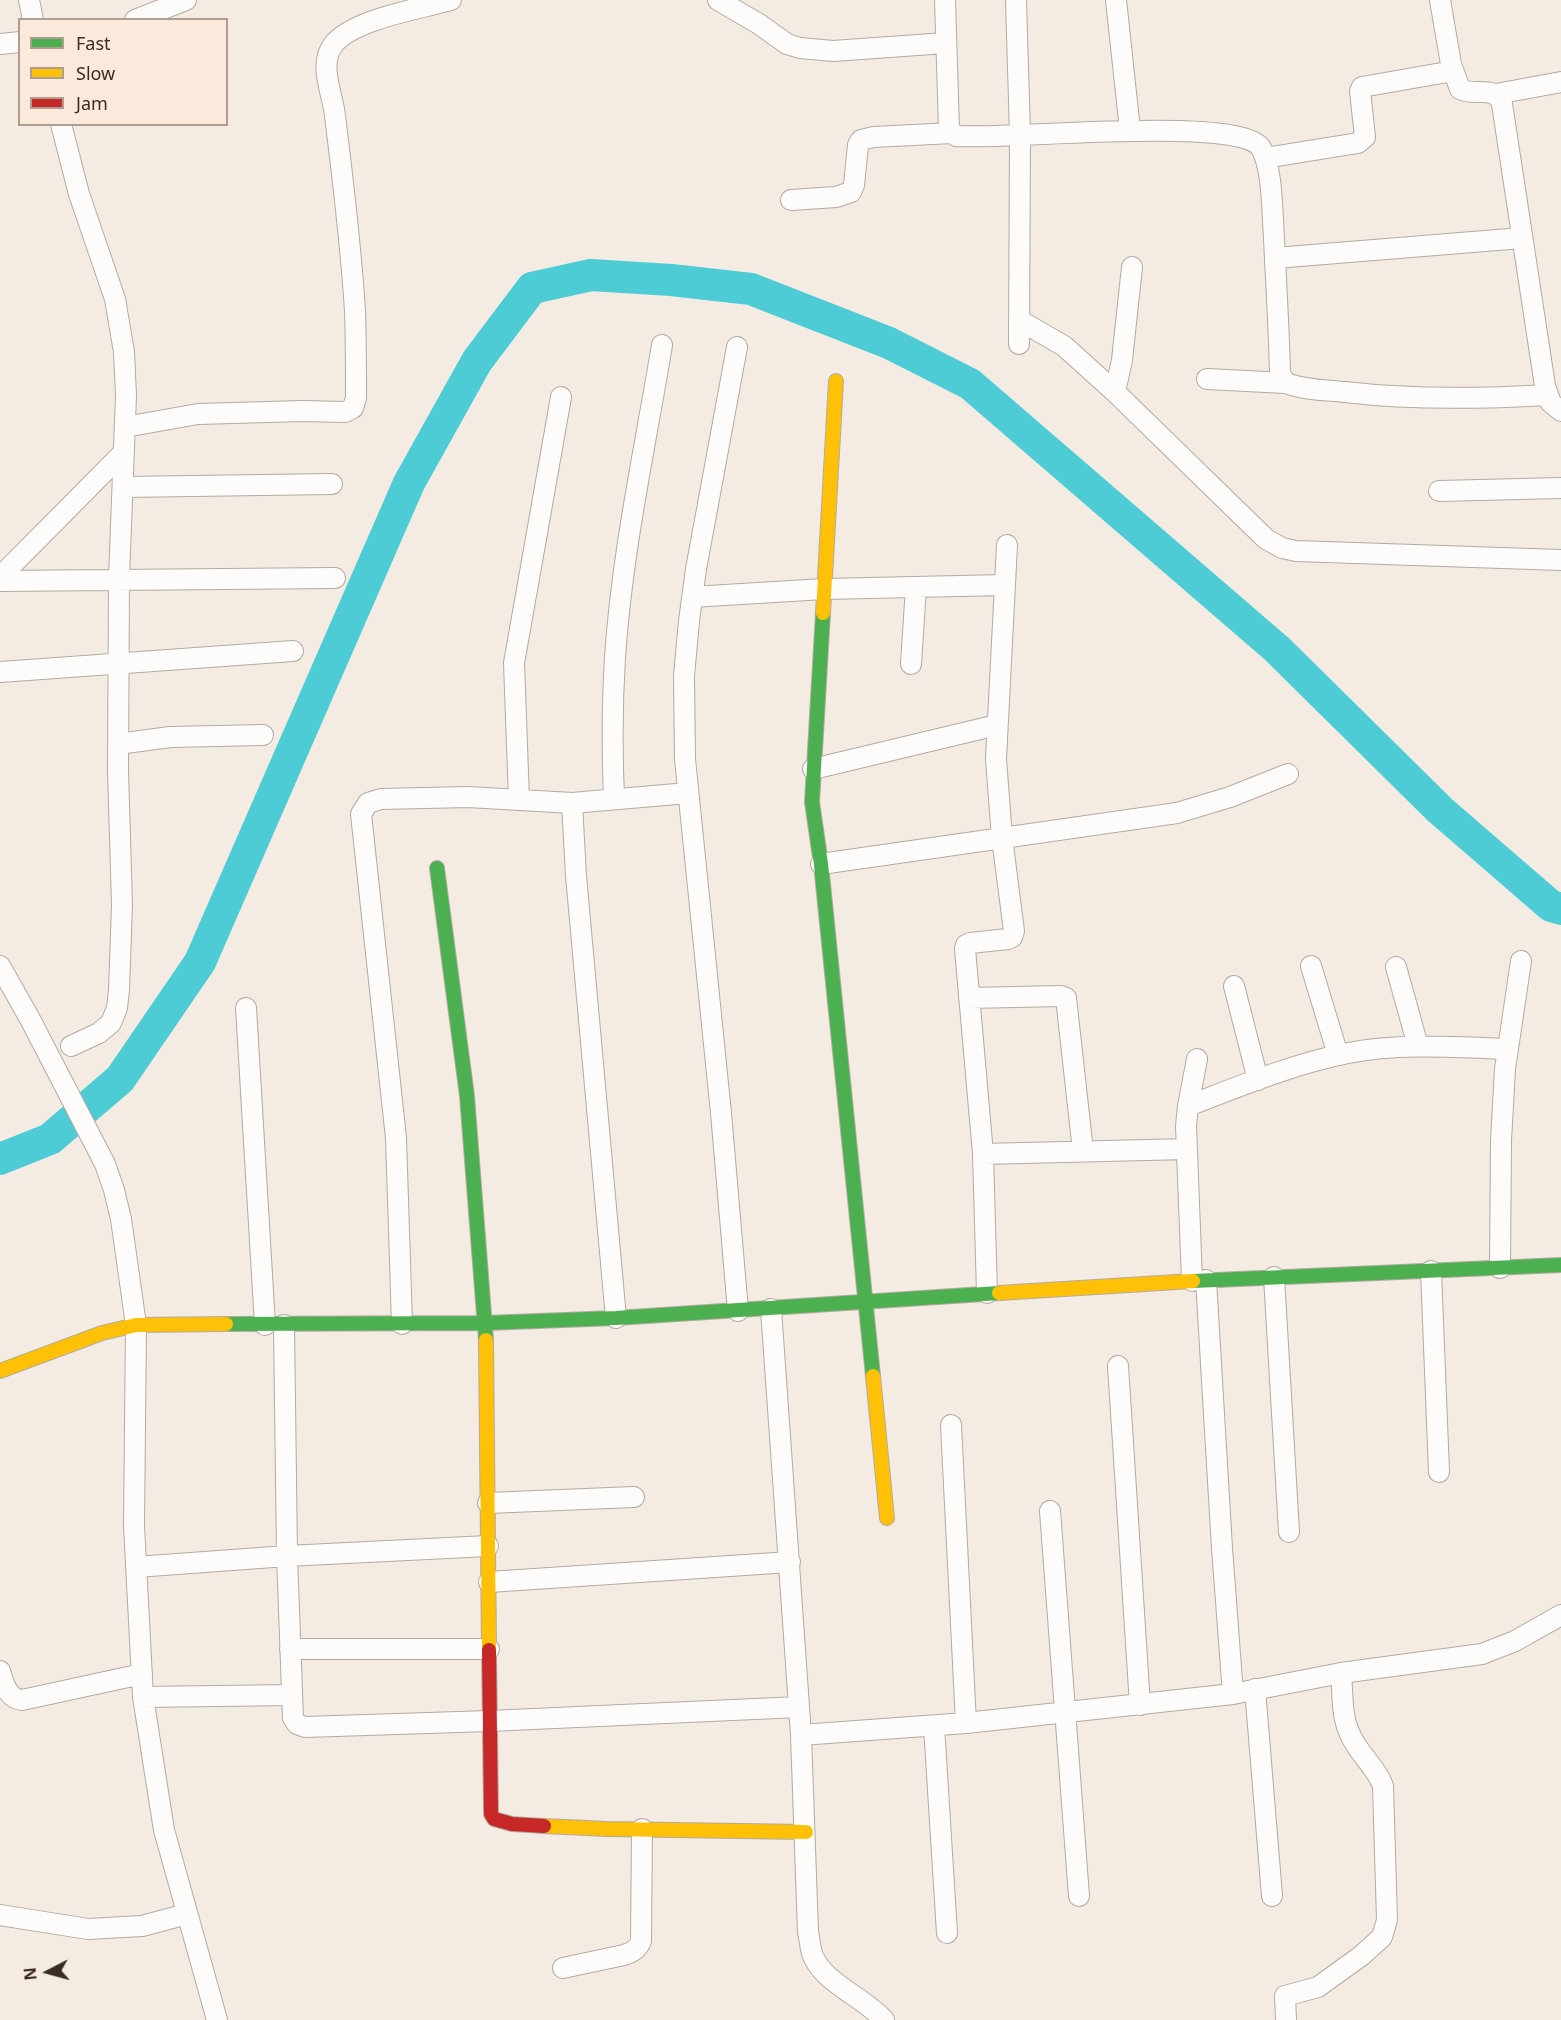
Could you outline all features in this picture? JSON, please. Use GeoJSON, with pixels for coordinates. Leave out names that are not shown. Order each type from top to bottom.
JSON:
{"type":"FeatureCollection","features":[{"type":"Feature","properties":{"kind":"street"},"geometry":{"type":"LineString","coordinates":[[29,0],[33,18]]}},
{"type":"Feature","properties":{"kind":"street"},"geometry":{"type":"LineString","coordinates":[[140,18],[186,0]]}},
{"type":"Feature","properties":{"kind":"street"},"geometry":{"type":"LineString","coordinates":[[125,427],[198,414],[345,412],[353,408],[356,398],[355,311],[335,110],[326,67],[328,54],[334,44],[342,38],[383,17],[451,0]]}},
{"type":"Feature","properties":{"kind":"street"},"geometry":{"type":"LineString","coordinates":[[718,0],[759,24],[787,44],[800,48],[833,51],[946,43]]}},
{"type":"Feature","properties":{"kind":"street"},"geometry":{"type":"LineString","coordinates":[[945,0],[949,116],[952,133]]}},
{"type":"Feature","properties":{"kind":"street"},"geometry":{"type":"LineString","coordinates":[[1016,0],[1020,135],[1019,344]]}},
{"type":"Feature","properties":{"kind":"street"},"geometry":{"type":"LineString","coordinates":[[1116,0],[1130,130]]}},
{"type":"Feature","properties":{"kind":"street"},"geometry":{"type":"LineString","coordinates":[[1440,0],[1453,71],[1462,91],[1496,94],[1561,82]]}},
{"type":"Feature","properties":{"kind":"street"},"geometry":{"type":"LineString","coordinates":[[0,44],[18,42]]}},
{"type":"Feature","properties":{"kind":"street"},"geometry":{"type":"LineString","coordinates":[[1265,158],[1358,143],[1365,137],[1359,91],[1362,87],[1453,71]]}},
{"type":"Feature","properties":{"kind":"street"},"geometry":{"type":"LineString","coordinates":[[1496,94],[1502,105],[1547,395],[1551,403],[1561,411]]}},
{"type":"Feature","properties":{"kind":"street"},"geometry":{"type":"LineString","coordinates":[[62,126],[80,194],[115,298],[121,323],[126,384],[119,578],[118,744],[122,905],[117,1008],[111,1023],[99,1033],[71,1047]]}},
{"type":"Feature","properties":{"kind":"street"},"geometry":{"type":"LineString","coordinates":[[791,200],[836,197],[850,192],[854,185],[858,145],[861,140],[874,137],[952,133],[962,136],[1183,130],[1252,140],[1259,146],[1265,158],[1271,195],[1280,374],[1286,383]]}},
{"type":"Feature","properties":{"kind":"street"},"geometry":{"type":"LineString","coordinates":[[1275,258],[1522,238]]}},
{"type":"Feature","properties":{"kind":"street"},"geometry":{"type":"LineString","coordinates":[[1115,392],[1122,360],[1132,267]]}},
{"type":"Feature","properties":{"kind":"street"},"geometry":{"type":"LineString","coordinates":[[1019,320],[1064,346],[1115,392],[1266,539],[1282,548],[1296,551],[1363,554],[1561,560]]}},
{"type":"Feature","properties":{"kind":"street"},"geometry":{"type":"LineString","coordinates":[[614,799],[612,752],[615,655],[628,544],[662,345]]}},
{"type":"Feature","properties":{"kind":"street"},"geometry":{"type":"LineString","coordinates":[[736,347],[692,597],[684,676],[685,759],[721,1113],[738,1311]]}},
{"type":"Feature","properties":{"kind":"street"},"geometry":{"type":"LineString","coordinates":[[1207,379],[1286,383],[1307,388],[1364,394],[1432,398],[1547,395]]}},
{"type":"Feature","properties":{"kind":"street"},"geometry":{"type":"LineString","coordinates":[[836,381],[812,802],[821,864],[867,1303],[887,1518]]}},
{"type":"Feature","properties":{"kind":"street"},"geometry":{"type":"LineString","coordinates":[[519,800],[514,663],[561,397]]}},
{"type":"Feature","properties":{"kind":"street"},"geometry":{"type":"LineString","coordinates":[[0,579],[124,452]]}},
{"type":"Feature","properties":{"kind":"street"},"geometry":{"type":"LineString","coordinates":[[123,487],[332,484]]}},
{"type":"Feature","properties":{"kind":"street"},"geometry":{"type":"LineString","coordinates":[[1439,491],[1561,488]]}},
{"type":"Feature","properties":{"kind":"street"},"geometry":{"type":"LineString","coordinates":[[987,1293],[983,1154],[966,945],[1008,939],[1012,937],[1014,931],[1002,838],[996,759],[1007,545]]}},
{"type":"Feature","properties":{"kind":"street"},"geometry":{"type":"LineString","coordinates":[[0,579],[336,578]]}},
{"type":"Feature","properties":{"kind":"street"},"geometry":{"type":"LineString","coordinates":[[692,597],[824,589],[1005,585]]}},
{"type":"Feature","properties":{"kind":"street"},"geometry":{"type":"LineString","coordinates":[[911,664],[916,587]]}},
{"type":"Feature","properties":{"kind":"street"},"geometry":{"type":"LineString","coordinates":[[0,672],[293,651]]}},
{"type":"Feature","properties":{"kind":"street"},"geometry":{"type":"LineString","coordinates":[[813,769],[997,725]]}},
{"type":"Feature","properties":{"kind":"street"},"geometry":{"type":"LineString","coordinates":[[118,744],[170,737],[263,735]]}},
{"type":"Feature","properties":{"kind":"street"},"geometry":{"type":"LineString","coordinates":[[821,864],[1177,813],[1230,797],[1288,774]]}},
{"type":"Feature","properties":{"kind":"street"},"geometry":{"type":"LineString","coordinates":[[402,1324],[396,1138],[361,814],[368,803],[381,799],[468,797],[572,803],[688,793]]}},
{"type":"Feature","properties":{"kind":"street"},"geometry":{"type":"LineString","coordinates":[[572,803],[576,876],[616,1318]]}},
{"type":"Feature","properties":{"kind":"street"},"geometry":{"type":"LineString","coordinates":[[436,868],[467,1096],[486,1323],[491,1814],[494,1820],[512,1824],[806,1833]]}},
{"type":"Feature","properties":{"kind":"street"},"geometry":{"type":"LineString","coordinates":[[1500,1268],[1501,1141],[1508,1048],[1521,962]]}},
{"type":"Feature","properties":{"kind":"street"},"geometry":{"type":"LineString","coordinates":[[0,966],[105,1164],[121,1219],[136,1325],[136,1567],[143,1697],[164,1830],[217,2020]]}},
{"type":"Feature","properties":{"kind":"street"},"geometry":{"type":"LineString","coordinates":[[1311,966],[1338,1055]]}},
{"type":"Feature","properties":{"kind":"street"},"geometry":{"type":"LineString","coordinates":[[1396,967],[1418,1046]]}},
{"type":"Feature","properties":{"kind":"street"},"geometry":{"type":"LineString","coordinates":[[1234,986],[1258,1080]]}},
{"type":"Feature","properties":{"kind":"street"},"geometry":{"type":"LineString","coordinates":[[969,998],[1061,996],[1066,998],[1083,1151]]}},
{"type":"Feature","properties":{"kind":"street"},"geometry":{"type":"LineString","coordinates":[[246,1008],[275,1325],[293,1718],[297,1724],[304,1726],[489,1721],[799,1707]]}},
{"type":"Feature","properties":{"kind":"street"},"geometry":{"type":"LineString","coordinates":[[1188,1106],[1304,1064],[1338,1055],[1418,1046],[1508,1048]]}},
{"type":"Feature","properties":{"kind":"street"},"geometry":{"type":"LineString","coordinates":[[1197,1059],[1188,1106],[1187,1149],[1233,1694]]}},
{"type":"Feature","properties":{"kind":"street"},"geometry":{"type":"LineString","coordinates":[[983,1154],[1187,1149]]}},
{"type":"Feature","properties":{"kind":"street"},"geometry":{"type":"LineString","coordinates":[[0,1371],[102,1333],[136,1325],[486,1323],[616,1318],[1199,1280],[1561,1265]]}},
{"type":"Feature","properties":{"kind":"street"},"geometry":{"type":"LineString","coordinates":[[1431,1271],[1438,1472]]}},
{"type":"Feature","properties":{"kind":"street"},"geometry":{"type":"LineString","coordinates":[[1274,1277],[1289,1532]]}},
{"type":"Feature","properties":{"kind":"street"},"geometry":{"type":"LineString","coordinates":[[771,1309],[801,1735],[808,1932],[813,1957],[830,1977],[884,2020]]}},
{"type":"Feature","properties":{"kind":"street"},"geometry":{"type":"LineString","coordinates":[[1118,1366],[1140,1705]]}},
{"type":"Feature","properties":{"kind":"street"},"geometry":{"type":"LineString","coordinates":[[951,1425],[966,1723]]}},
{"type":"Feature","properties":{"kind":"street"},"geometry":{"type":"LineString","coordinates":[[488,1503],[634,1497]]}},
{"type":"Feature","properties":{"kind":"street"},"geometry":{"type":"LineString","coordinates":[[1050,1511],[1079,1896]]}},
{"type":"Feature","properties":{"kind":"street"},"geometry":{"type":"LineString","coordinates":[[136,1567],[287,1556],[488,1546]]}},
{"type":"Feature","properties":{"kind":"street"},"geometry":{"type":"LineString","coordinates":[[489,1582],[790,1562]]}},
{"type":"Feature","properties":{"kind":"street"},"geometry":{"type":"LineString","coordinates":[[801,1735],[1064,1714],[1233,1694],[1341,1673],[1482,1654],[1515,1641],[1561,1615]]}},
{"type":"Feature","properties":{"kind":"street"},"geometry":{"type":"LineString","coordinates":[[291,1650],[489,1649]]}},
{"type":"Feature","properties":{"kind":"street"},"geometry":{"type":"LineString","coordinates":[[0,1671],[6,1690],[15,1699],[22,1700],[142,1674]]}},
{"type":"Feature","properties":{"kind":"street"},"geometry":{"type":"LineString","coordinates":[[1286,2020],[1285,1996],[1317,1987],[1361,1956],[1382,1937],[1387,1920],[1383,1786],[1379,1776],[1349,1734],[1345,1718],[1341,1673]]}},
{"type":"Feature","properties":{"kind":"street"},"geometry":{"type":"LineString","coordinates":[[1255,1689],[1272,1896]]}},
{"type":"Feature","properties":{"kind":"street"},"geometry":{"type":"LineString","coordinates":[[143,1697],[292,1695]]}},
{"type":"Feature","properties":{"kind":"street"},"geometry":{"type":"LineString","coordinates":[[934,1726],[946,1934]]}},
{"type":"Feature","properties":{"kind":"street"},"geometry":{"type":"LineString","coordinates":[[562,1968],[624,1955],[639,1947],[641,1941],[642,1829]]}},
{"type":"Feature","properties":{"kind":"street"},"geometry":{"type":"LineString","coordinates":[[0,1915],[88,1929],[142,1926],[187,1914]]}},
{"type":"Feature","properties":{"kind":"waterway"},"geometry":{"type":"LineString","coordinates":[[0,1159],[50,1139],[120,1079],[200,962],[409,483],[477,361],[532,288],[591,275],[671,280],[751,289],[889,343],[970,384],[1277,649],[1440,810],[1551,906],[1561,909]]}},
{"type":"Feature","properties":{"kind":"traffic: fast"},"geometry":{"type":"LineString","coordinates":[[823,613],[812,802],[821,864],[873,1376]]}},
{"type":"Feature","properties":{"kind":"traffic: fast"},"geometry":{"type":"LineString","coordinates":[[437,868],[467,1096],[486,1340]]}},
{"type":"Feature","properties":{"kind":"traffic: fast"},"geometry":{"type":"LineString","coordinates":[[1193,1281],[1561,1265]]}},
{"type":"Feature","properties":{"kind":"traffic: fast"},"geometry":{"type":"LineString","coordinates":[[226,1324],[486,1323],[616,1318],[999,1293]]}},
{"type":"Feature","properties":{"kind":"traffic: slow"},"geometry":{"type":"LineString","coordinates":[[823,613],[836,381]]}},
{"type":"Feature","properties":{"kind":"traffic: slow"},"geometry":{"type":"LineString","coordinates":[[999,1293],[1193,1281]]}},
{"type":"Feature","properties":{"kind":"traffic: slow"},"geometry":{"type":"LineString","coordinates":[[0,1371],[102,1333],[136,1325],[226,1324]]}},
{"type":"Feature","properties":{"kind":"traffic: slow"},"geometry":{"type":"LineString","coordinates":[[486,1340],[489,1650]]}},
{"type":"Feature","properties":{"kind":"traffic: slow"},"geometry":{"type":"LineString","coordinates":[[873,1376],[887,1518]]}},
{"type":"Feature","properties":{"kind":"traffic: slow"},"geometry":{"type":"LineString","coordinates":[[544,1826],[806,1832]]}},
{"type":"Feature","properties":{"kind":"traffic: jam"},"geometry":{"type":"LineString","coordinates":[[489,1650],[491,1814],[494,1819],[512,1824],[544,1826]]}}]}
